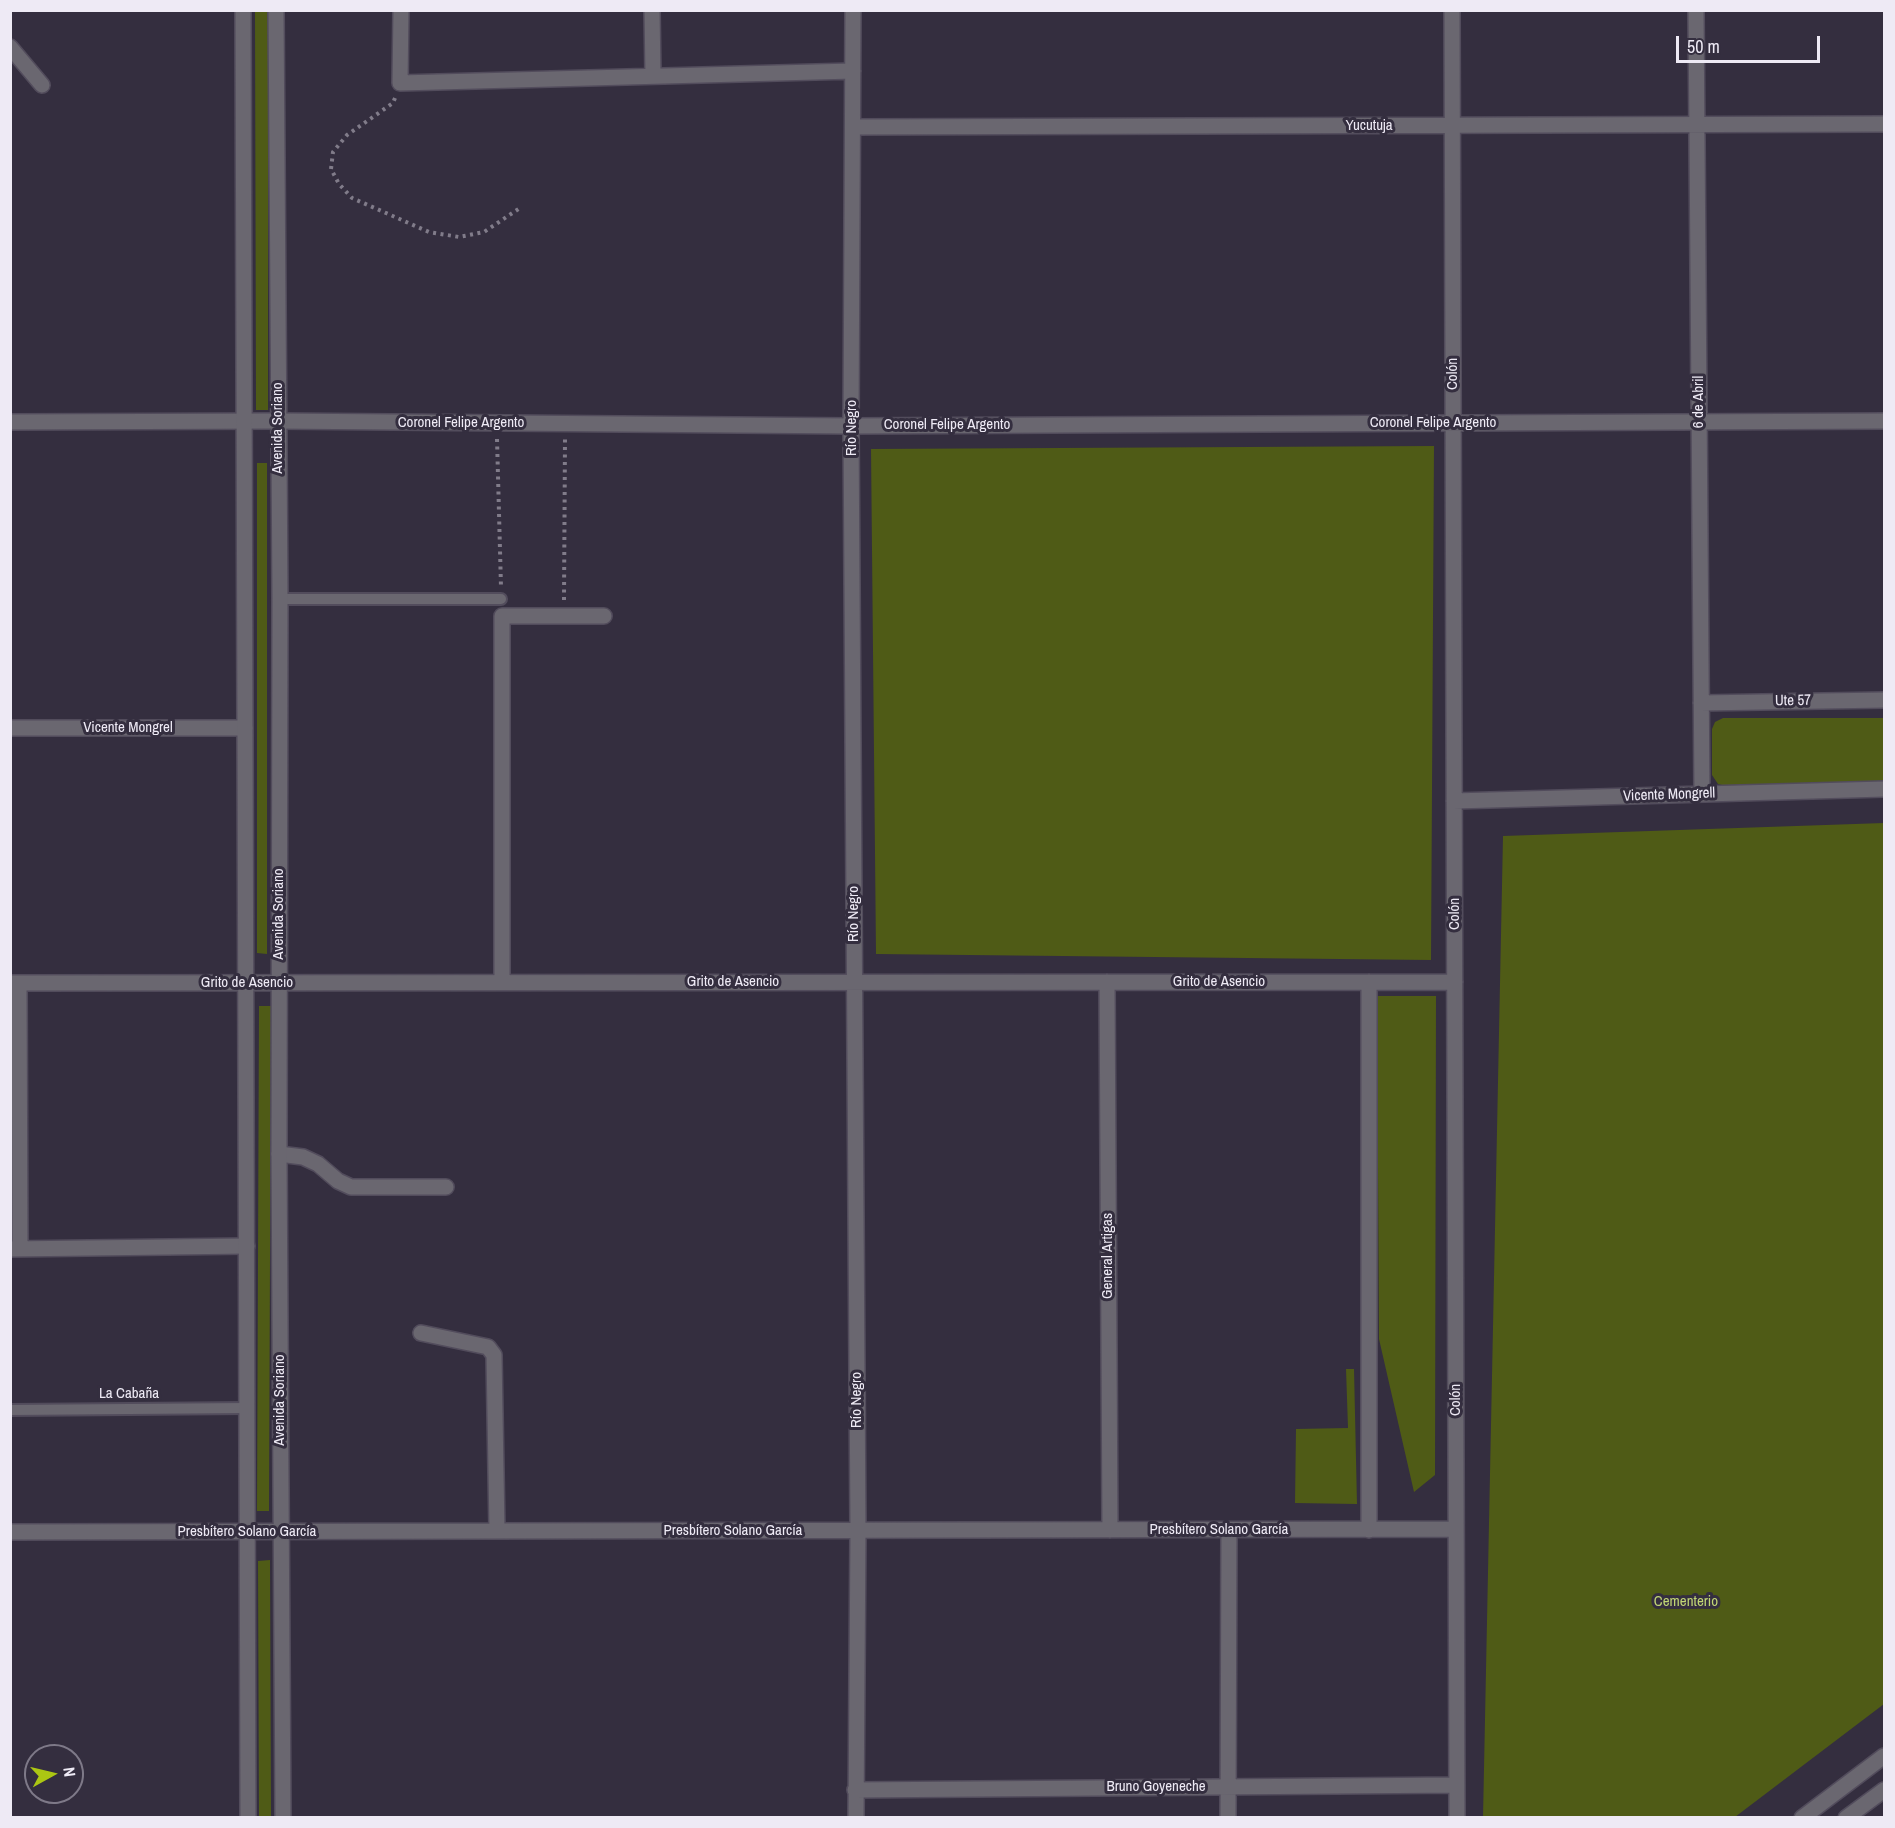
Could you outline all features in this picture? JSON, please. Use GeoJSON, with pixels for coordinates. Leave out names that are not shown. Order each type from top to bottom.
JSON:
{"type":"FeatureCollection","features":[{"type":"Feature","properties":{"kind":"street"},"geometry":{"type":"LineString","coordinates":[[243,10],[248,1818]]}},
{"type":"Feature","properties":{"kind":"street","name":"Avenida Soriano"},"geometry":{"type":"LineString","coordinates":[[276,10],[280,599],[278,983],[280,1532],[283,1818]]}},
{"type":"Feature","properties":{"kind":"street"},"geometry":{"type":"LineString","coordinates":[[401,10],[400,83],[853,70]]}},
{"type":"Feature","properties":{"kind":"street"},"geometry":{"type":"LineString","coordinates":[[652,10],[654,76]]}},
{"type":"Feature","properties":{"kind":"street","name":"Río Negro"},"geometry":{"type":"LineString","coordinates":[[853,10],[851,426],[858,1530],[856,1818]]}},
{"type":"Feature","properties":{"kind":"street","name":"Colón"},"geometry":{"type":"LineString","coordinates":[[1452,10],[1457,1818]]}},
{"type":"Feature","properties":{"kind":"street","name":"6 de Abril"},"geometry":{"type":"LineString","coordinates":[[1696,10],[1702,794]]}},
{"type":"Feature","properties":{"kind":"street"},"geometry":{"type":"LineString","coordinates":[[10,47],[42,85]]}},
{"type":"Feature","properties":{"kind":"street","name":"Yucutuja"},"geometry":{"type":"LineString","coordinates":[[853,127],[1884,124]]}},
{"type":"Feature","properties":{"kind":"street","name":"Coronel Felipe Argento"},"geometry":{"type":"LineString","coordinates":[[10,422],[245,423],[278,421],[851,426],[1884,421]]}},
{"type":"Feature","properties":{"kind":"street"},"geometry":{"type":"LineString","coordinates":[[502,982],[502,616],[604,616]]}},
{"type":"Feature","properties":{"kind":"street","name":"Ute 57"},"geometry":{"type":"LineString","coordinates":[[1701,703],[1884,700]]}},
{"type":"Feature","properties":{"kind":"street","name":"Vicente Mongrel"},"geometry":{"type":"LineString","coordinates":[[10,728],[245,728]]}},
{"type":"Feature","properties":{"kind":"street","name":"Vicente Mongrell"},"geometry":{"type":"LineString","coordinates":[[1454,801],[1884,789]]}},
{"type":"Feature","properties":{"kind":"street","name":"General Artigas"},"geometry":{"type":"LineString","coordinates":[[1107,982],[1110,1530]]}},
{"type":"Feature","properties":{"kind":"street"},"geometry":{"type":"LineString","coordinates":[[1369,982],[1369,1530]]}},
{"type":"Feature","properties":{"kind":"street","name":"Grito de Asencio"},"geometry":{"type":"LineString","coordinates":[[15,983],[1455,982]]}},
{"type":"Feature","properties":{"kind":"street"},"geometry":{"type":"LineString","coordinates":[[15,983],[15,1249],[247,1246]]}},
{"type":"Feature","properties":{"kind":"street"},"geometry":{"type":"LineString","coordinates":[[279,1154],[303,1156],[318,1164],[338,1181],[351,1187],[446,1187]]}},
{"type":"Feature","properties":{"kind":"street"},"geometry":{"type":"LineString","coordinates":[[421,1333],[488,1347],[494,1355],[497,1531]]}},
{"type":"Feature","properties":{"kind":"street","name":"Presbítero Solano García"},"geometry":{"type":"LineString","coordinates":[[10,1532],[1456,1529]]}},
{"type":"Feature","properties":{"kind":"street"},"geometry":{"type":"LineString","coordinates":[[1228,1818],[1229,1530]]}},
{"type":"Feature","properties":{"kind":"street"},"geometry":{"type":"LineString","coordinates":[[1802,1818],[1884,1756]]}},
{"type":"Feature","properties":{"kind":"street","name":"Bruno Goyeneche"},"geometry":{"type":"LineString","coordinates":[[855,1790],[1457,1785]]}},
{"type":"Feature","properties":{"kind":"street"},"geometry":{"type":"LineString","coordinates":[[1846,1818],[1884,1790]]}},
{"type":"Feature","properties":{"kind":"lane"},"geometry":{"type":"LineString","coordinates":[[280,599],[501,599]]}},
{"type":"Feature","properties":{"kind":"lane","name":"La Cabaña"},"geometry":{"type":"LineString","coordinates":[[10,1410],[248,1408]]}},
{"type":"Feature","properties":{"kind":"path"},"geometry":{"type":"LineString","coordinates":[[400,83],[393,104],[347,135],[333,152],[332,169],[339,184],[352,198],[429,232],[459,237],[484,232],[519,208]]}},
{"type":"Feature","properties":{"kind":"path"},"geometry":{"type":"LineString","coordinates":[[496,423],[501,599]]}},
{"type":"Feature","properties":{"kind":"path"},"geometry":{"type":"LineString","coordinates":[[564,616],[565,423]]}},
{"type":"Feature","properties":{"kind":"green space"},"geometry":{"type":"Polygon","coordinates":[[[255,11],[268,11],[268,410],[256,410],[255,11]]]}},
{"type":"Feature","properties":{"kind":"green space"},"geometry":{"type":"Polygon","coordinates":[[[1434,446],[1431,960],[876,954],[871,449],[1434,446]]]}},
{"type":"Feature","properties":{"kind":"green space"},"geometry":{"type":"Polygon","coordinates":[[[257,463],[267,463],[267,954],[257,953],[257,463]]]}},
{"type":"Feature","properties":{"kind":"green space"},"geometry":{"type":"Polygon","coordinates":[[[1723,718],[1884,718],[1884,785],[1731,787],[1718,784],[1712,775],[1712,729],[1715,722],[1723,718]]]}},
{"type":"Feature","properties":{"kind":"green space","name":"Cementerio"},"geometry":{"type":"Polygon","coordinates":[[[1884,823],[1884,1704],[1735,1817],[1483,1817],[1503,836],[1884,823]]]}},
{"type":"Feature","properties":{"kind":"green space"},"geometry":{"type":"Polygon","coordinates":[[[1377,996],[1436,996],[1435,1475],[1414,1492],[1379,1339],[1377,996]]]}},
{"type":"Feature","properties":{"kind":"green space"},"geometry":{"type":"Polygon","coordinates":[[[259,1006],[271,1006],[269,1511],[257,1511],[259,1006]]]}},
{"type":"Feature","properties":{"kind":"green space"},"geometry":{"type":"Polygon","coordinates":[[[1346,1369],[1354,1369],[1357,1504],[1295,1503],[1296,1429],[1348,1428],[1346,1369]]]}},
{"type":"Feature","properties":{"kind":"green space"},"geometry":{"type":"Polygon","coordinates":[[[270,1560],[271,1817],[259,1818],[258,1561],[270,1560]]]}}]}
